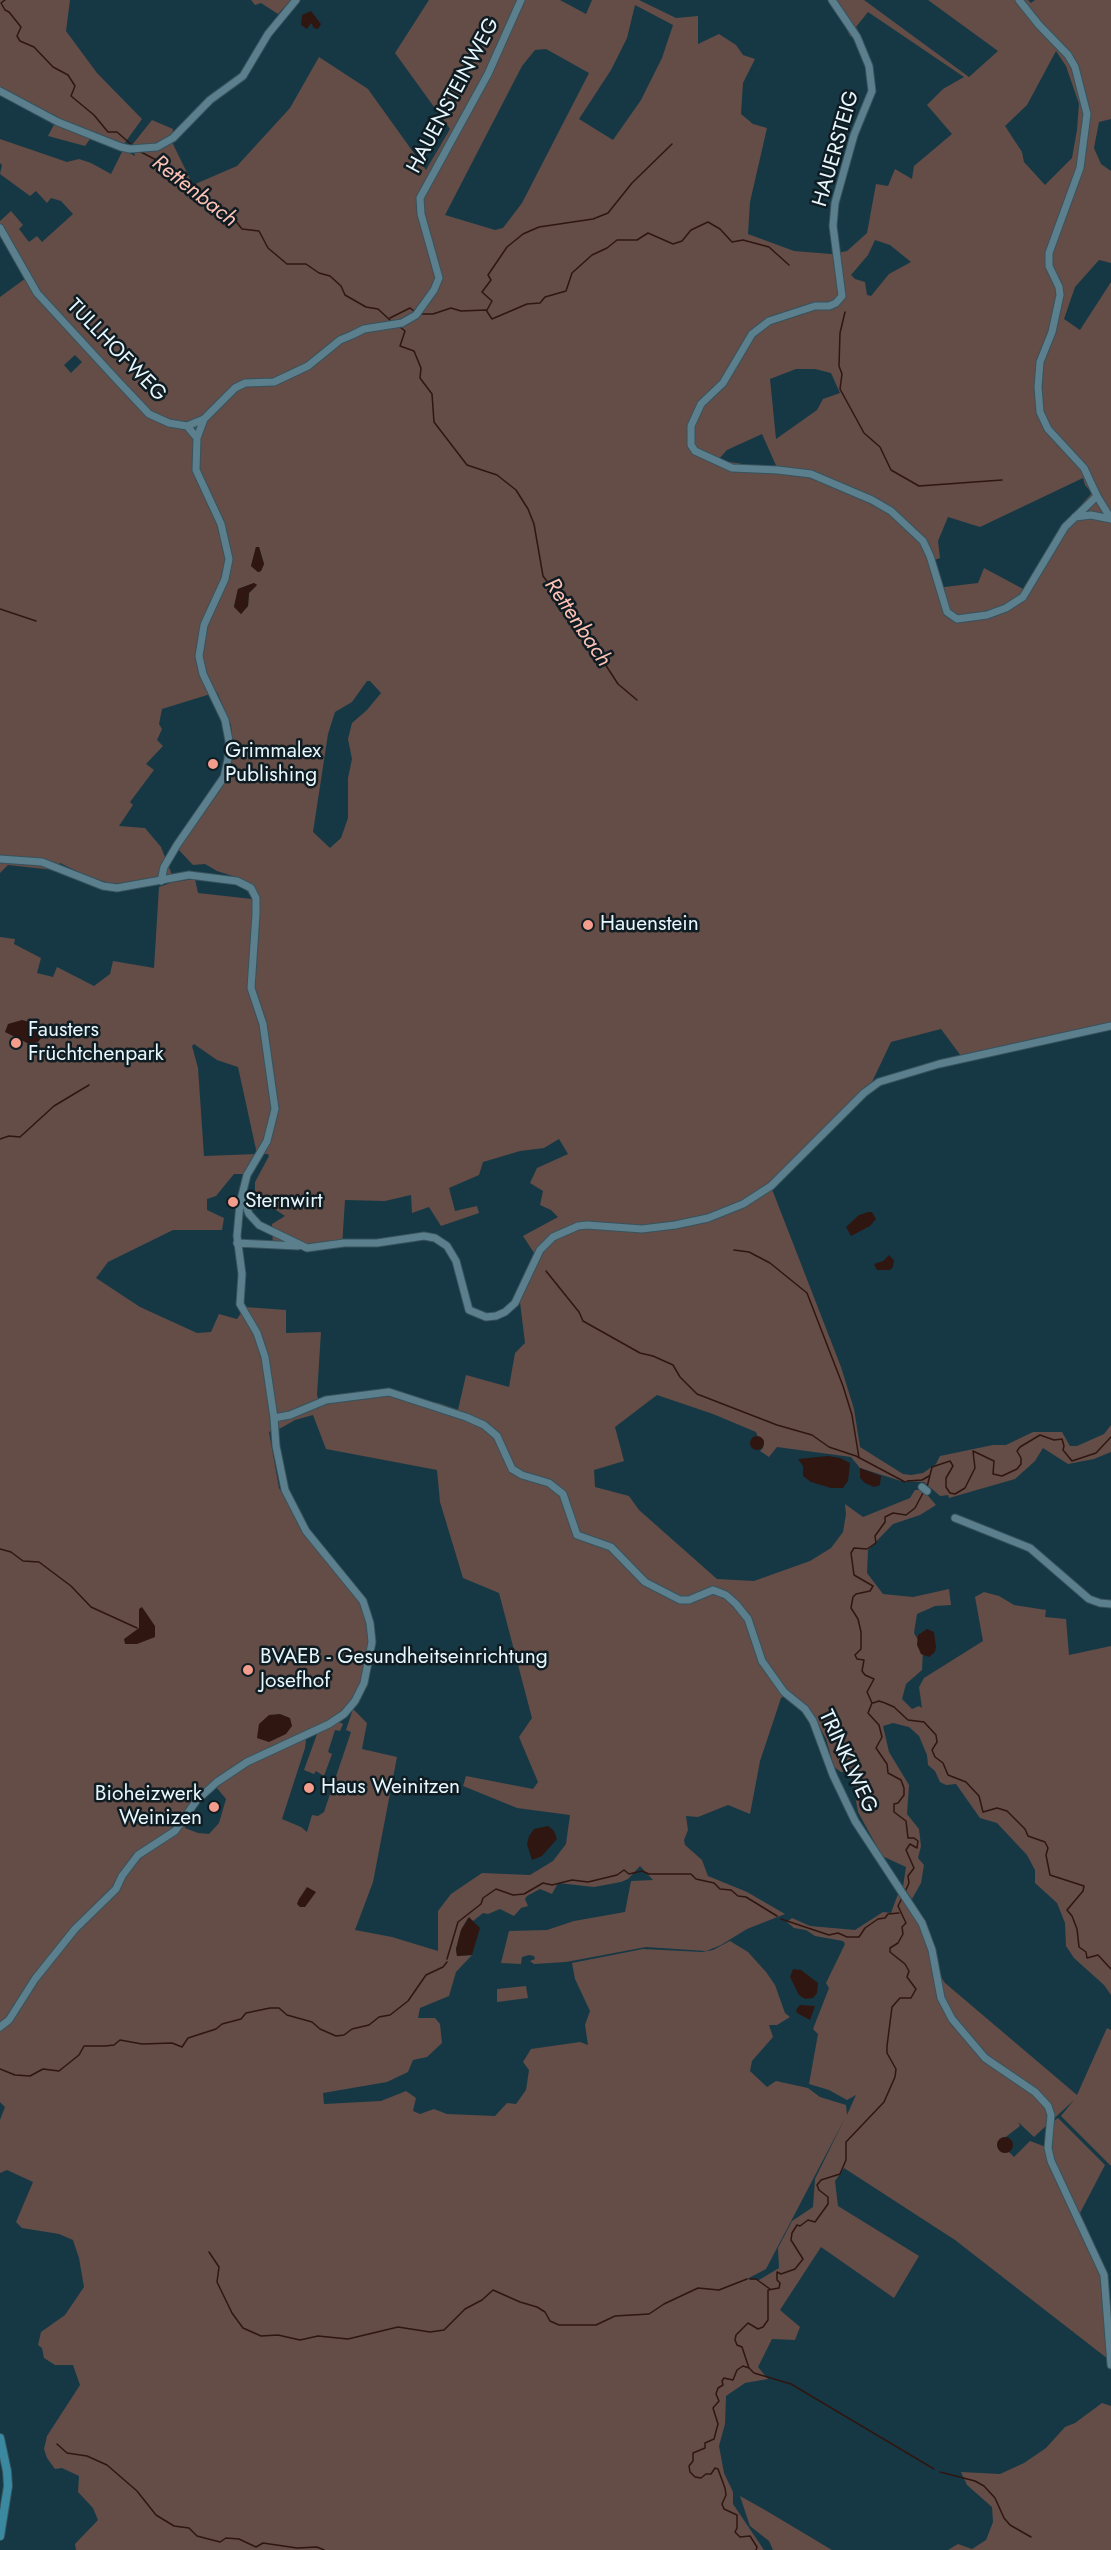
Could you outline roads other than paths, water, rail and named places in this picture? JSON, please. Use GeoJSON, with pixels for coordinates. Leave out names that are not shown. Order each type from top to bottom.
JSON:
{"type":"FeatureCollection","features":[{"type":"Feature","properties":{"kind":"main road"},"geometry":{"type":"LineString","coordinates":[[0,2438],[8,2486],[0,2536]]}},
{"type":"Feature","properties":{"kind":"street"},"geometry":{"type":"LineString","coordinates":[[0,91],[58,122],[130,149],[158,147],[168,142],[210,100],[238,81],[268,34],[296,0]]}},
{"type":"Feature","properties":{"kind":"street","name":"HAUENSTEINWEG"},"geometry":{"type":"LineString","coordinates":[[187,426],[204,419],[235,388],[245,383],[274,382],[308,366],[340,340],[364,329],[402,323],[416,315],[434,290],[439,278],[421,214],[420,198],[488,74],[521,0]]}},
{"type":"Feature","properties":{"kind":"street","name":"HAUERSTEIG"},"geometry":{"type":"LineString","coordinates":[[832,0],[857,37],[869,66],[872,91],[854,135],[835,203],[833,226],[842,296],[830,306],[815,306],[769,321],[752,334],[723,383],[701,404],[691,426],[691,445],[694,451],[732,468],[811,474],[872,500],[891,511],[923,541],[930,556],[946,612],[957,620],[987,615],[1006,608],[1023,597],[1055,543],[1074,518],[1096,496]]}},
{"type":"Feature","properties":{"kind":"street"},"geometry":{"type":"LineString","coordinates":[[1019,0],[1068,55],[1075,67],[1086,102],[1087,122],[1080,168],[1049,253],[1049,266],[1059,287],[1060,295],[1052,333],[1040,362],[1038,387],[1040,412],[1048,429],[1079,460],[1096,496],[1111,519]]}},
{"type":"Feature","properties":{"kind":"street","name":"TULLHOFWEG"},"geometry":{"type":"LineString","coordinates":[[0,228],[37,293],[149,414],[169,423],[187,426]]}},
{"type":"Feature","properties":{"kind":"street","name":"HAUENSTEINWEG"},"geometry":{"type":"LineString","coordinates":[[197,438],[204,419]]}},
{"type":"Feature","properties":{"kind":"street"},"geometry":{"type":"LineString","coordinates":[[161,881],[164,867],[177,845],[224,777],[228,759],[225,720],[203,674],[200,656],[207,615],[228,568],[228,548],[217,515],[196,470],[197,438],[187,426]]}},
{"type":"Feature","properties":{"kind":"street"},"geometry":{"type":"LineString","coordinates":[[1074,518],[1095,516],[1111,519]]}},
{"type":"Feature","properties":{"kind":"street"},"geometry":{"type":"LineString","coordinates":[[0,859],[42,862],[103,886],[117,888],[189,875],[237,881],[251,888],[256,898],[251,988],[262,1024],[275,1109],[267,1141],[247,1175],[242,1195],[237,1243],[242,1274],[240,1304],[260,1340],[274,1418],[279,1464],[289,1500],[306,1531],[358,1592],[367,1609],[372,1652],[360,1694],[344,1714],[329,1724],[247,1762],[217,1782],[197,1800],[175,1831],[138,1855],[122,1876],[116,1889],[75,1929],[35,1979],[9,2020],[0,2027]]}},
{"type":"Feature","properties":{"kind":"street"},"geometry":{"type":"LineString","coordinates":[[237,1243],[313,1247],[344,1243],[377,1243],[424,1236],[435,1238],[447,1246],[454,1257],[469,1310],[486,1317],[505,1312],[515,1304],[546,1243],[578,1226],[642,1229],[675,1225],[708,1218],[743,1204],[771,1186],[879,1082],[939,1064],[1111,1026]]}},
{"type":"Feature","properties":{"kind":"street"},"geometry":{"type":"LineString","coordinates":[[242,1195],[249,1214],[259,1224],[300,1245]]}},
{"type":"Feature","properties":{"kind":"street","name":"TRINKLWEG"},"geometry":{"type":"LineString","coordinates":[[274,1418],[290,1415],[326,1400],[389,1392],[466,1417],[484,1425],[498,1436],[512,1469],[522,1475],[549,1483],[563,1494],[577,1535],[611,1547],[645,1582],[680,1600],[688,1600],[713,1590],[726,1595],[748,1619],[758,1652],[777,1683],[805,1709],[813,1721],[833,1775],[855,1821],[928,1937],[940,1994],[952,2019],[985,2058],[1035,2092],[1049,2108],[1051,2115],[1048,2148],[1051,2161],[1104,2275],[1111,2365]]}},
{"type":"Feature","properties":{"kind":"street"},"geometry":{"type":"LineString","coordinates":[[955,1518],[1030,1548],[1089,1599],[1100,1604],[1111,1604]]}},
{"type":"Feature","properties":{"kind":"waterway","name":"Rettenbach"},"geometry":{"type":"LineString","coordinates":[[5,0],[1,3],[5,10],[21,27],[17,36],[20,41],[34,47],[53,67],[68,75],[75,86],[71,96],[94,115],[108,132],[117,132],[133,146]]}},
{"type":"Feature","properties":{"kind":"waterway"},"geometry":{"type":"LineString","coordinates":[[487,310],[492,301],[482,292],[491,280],[488,275],[507,247],[523,234],[539,227],[593,219],[608,213],[632,183],[672,144]]}},
{"type":"Feature","properties":{"kind":"waterway","name":"Rettenbach"},"geometry":{"type":"LineString","coordinates":[[139,151],[162,163],[177,182],[202,204],[231,215],[242,229],[259,231],[268,248],[287,264],[306,264],[319,273],[330,276],[341,286],[345,295],[366,307],[378,309],[391,321]]}},
{"type":"Feature","properties":{"kind":"waterway"},"geometry":{"type":"LineString","coordinates":[[422,314],[433,314],[451,308],[461,311],[486,310],[492,319],[527,304],[540,303],[545,297],[566,291],[572,273],[592,255],[617,240],[637,240],[648,233],[673,244],[682,241],[691,230],[708,222],[720,229],[732,242],[743,240],[769,247],[789,265]]}},
{"type":"Feature","properties":{"kind":"waterway"},"geometry":{"type":"LineString","coordinates":[[390,318],[410,308],[414,311]]}},
{"type":"Feature","properties":{"kind":"waterway"},"geometry":{"type":"LineString","coordinates":[[845,312],[840,333],[839,366],[842,374],[840,389],[864,433],[880,447],[891,470],[919,486],[1002,480]]}},
{"type":"Feature","properties":{"kind":"waterway","name":"Rettenbach"},"geometry":{"type":"LineString","coordinates":[[400,327],[405,331],[400,346],[414,351],[421,368],[420,378],[432,394],[434,422],[467,465],[497,475],[516,490],[534,524],[543,576],[579,624],[618,684],[637,700]]}},
{"type":"Feature","properties":{"kind":"waterway"},"geometry":{"type":"LineString","coordinates":[[0,609],[36,621]]}},
{"type":"Feature","properties":{"kind":"waterway"},"geometry":{"type":"LineString","coordinates":[[0,1139],[9,1136],[20,1137],[54,1106],[89,1085]]}},
{"type":"Feature","properties":{"kind":"waterway"},"geometry":{"type":"LineString","coordinates":[[734,1250],[749,1252],[770,1263],[807,1293],[843,1386],[852,1415],[859,1458]]}},
{"type":"Feature","properties":{"kind":"waterway"},"geometry":{"type":"LineString","coordinates":[[546,1271],[579,1312],[583,1321],[640,1353],[673,1365],[680,1377],[697,1394],[777,1425],[812,1435],[829,1447],[856,1456],[905,1482]]}},
{"type":"Feature","properties":{"kind":"waterway"},"geometry":{"type":"LineString","coordinates":[[927,1487],[932,1467],[950,1461],[953,1466],[946,1478],[946,1487],[950,1493],[955,1494],[965,1488],[975,1468],[973,1451],[994,1461],[993,1474],[1002,1476],[1017,1469],[1021,1464],[1017,1451],[1020,1447],[1040,1435],[1054,1440],[1062,1439],[1063,1450],[1072,1461],[1096,1453],[1111,1437]]}},
{"type":"Feature","properties":{"kind":"waterway"},"geometry":{"type":"LineString","coordinates":[[907,1481],[922,1480],[929,1476]]}},
{"type":"Feature","properties":{"kind":"waterway"},"geometry":{"type":"LineString","coordinates":[[904,1894],[909,1883],[908,1876],[914,1868],[906,1850],[910,1844],[917,1848],[918,1841],[908,1838],[906,1821],[894,1812],[894,1804],[898,1803],[904,1795],[904,1788],[901,1780],[888,1773],[887,1764],[876,1748],[882,1737],[879,1725],[868,1713],[872,1703],[867,1692],[874,1679],[865,1675],[862,1671],[864,1660],[857,1659],[855,1655],[861,1649],[861,1632],[858,1619],[851,1608],[853,1597],[856,1594],[870,1591],[873,1586],[854,1575],[851,1553],[854,1548],[867,1549],[876,1543],[875,1536],[885,1522],[885,1517],[893,1513],[906,1515],[915,1508],[924,1491]]}},
{"type":"Feature","properties":{"kind":"waterway"},"geometry":{"type":"LineString","coordinates":[[0,1549],[11,1552],[23,1561],[39,1562],[71,1586],[91,1607],[137,1628]]}},
{"type":"Feature","properties":{"kind":"waterway"},"geometry":{"type":"LineString","coordinates":[[873,1703],[879,1701],[885,1703],[894,1707],[908,1720],[924,1722],[936,1735],[937,1742],[932,1750],[935,1757],[943,1763],[948,1775],[966,1782],[979,1796],[983,1812],[997,1808],[1007,1811],[1025,1829],[1028,1836],[1045,1842],[1048,1848],[1046,1855],[1050,1875],[1084,1886],[1083,1891],[1067,1910],[1077,1929],[1079,1947],[1086,1952],[1087,1958],[1098,1955],[1111,1969]]}},
{"type":"Feature","properties":{"kind":"waterway"},"geometry":{"type":"LineString","coordinates":[[447,1959],[458,1922],[496,1889],[513,1895],[524,1894],[543,1883],[552,1885],[572,1880],[588,1882],[617,1875],[624,1870],[629,1874],[642,1871],[649,1874],[691,1874],[696,1879],[714,1883],[720,1889],[731,1890],[738,1896],[746,1897],[777,1916]]}},
{"type":"Feature","properties":{"kind":"waterway"},"geometry":{"type":"LineString","coordinates":[[756,2550],[757,2547],[750,2536],[740,2537],[735,2532],[737,2515],[724,2509],[722,2504],[726,2495],[725,2488],[718,2469],[715,2468],[711,2474],[706,2474],[701,2478],[695,2477],[690,2472],[689,2466],[693,2461],[693,2453],[705,2448],[705,2443],[714,2439],[718,2424],[713,2408],[719,2401],[716,2394],[718,2388],[723,2385],[722,2381],[724,2378],[733,2380],[737,2370],[743,2366],[749,2368],[742,2347],[737,2345],[735,2340],[736,2335],[748,2323],[758,2329],[763,2327],[768,2320],[768,2290],[779,2288],[777,2272],[781,2274],[795,2269],[803,2259],[791,2240],[792,2233],[797,2225],[800,2226],[808,2220],[815,2222],[828,2204],[828,2197],[819,2190],[817,2185],[821,2180],[840,2174],[846,2160],[846,2142],[884,2102],[895,2077],[896,2069],[887,2053],[892,2007],[900,1998],[911,1998],[916,1989],[907,1977],[909,1971],[905,1964],[890,1952],[890,1948],[898,1943],[903,1934],[902,1927],[906,1923],[898,1906],[902,1898]]}},
{"type":"Feature","properties":{"kind":"waterway"},"geometry":{"type":"LineString","coordinates":[[781,1919],[829,1935],[838,1933],[847,1937],[859,1937],[865,1928],[878,1919],[885,1918],[888,1914],[899,1913]]}},
{"type":"Feature","properties":{"kind":"waterway"},"geometry":{"type":"LineString","coordinates":[[0,2069],[15,2075],[30,2076],[43,2069],[59,2071],[79,2055],[84,2046],[114,2045],[120,2040],[142,2044],[172,2043],[182,2047],[188,2038],[241,2019],[246,2013],[270,2008],[279,2008],[287,2015],[312,2022],[320,2029],[336,2036],[344,2035],[352,2029],[369,2025],[379,2017],[390,2015],[408,2001],[426,1975],[443,1967],[447,1962]]}},
{"type":"Feature","properties":{"kind":"waterway"},"geometry":{"type":"LineString","coordinates":[[209,2252],[219,2267],[217,2282],[232,2313],[243,2328],[261,2336],[278,2335],[300,2340],[318,2336],[348,2339],[398,2327],[430,2332],[444,2330],[465,2309],[482,2300],[493,2290],[537,2307],[545,2312],[550,2321],[559,2325],[596,2325],[615,2316],[649,2314],[664,2304],[698,2288],[719,2290],[747,2279]]}},
{"type":"Feature","properties":{"kind":"waterway"},"geometry":{"type":"LineString","coordinates":[[750,2279],[756,2279],[770,2289]]}},
{"type":"Feature","properties":{"kind":"waterway"},"geometry":{"type":"LineString","coordinates":[[749,2368],[754,2373],[791,2384],[934,2469]]}},
{"type":"Feature","properties":{"kind":"waterway"},"geometry":{"type":"LineString","coordinates":[[57,2444],[67,2453],[87,2456],[107,2465],[137,2491],[156,2515],[174,2526],[189,2528],[197,2536],[220,2542],[226,2538],[239,2539],[256,2547],[263,2543],[297,2548],[317,2547],[324,2550]]}},
{"type":"Feature","properties":{"kind":"waterway"},"geometry":{"type":"LineString","coordinates":[[940,2472],[975,2481],[984,2486],[995,2498],[1004,2518],[1010,2525],[1031,2537]]}},
{"type":"Feature","properties":{"kind":"place","name":"Grimmalex Publishing"},"geometry":{"type":"Point","coordinates":[213,764]}},
{"type":"Feature","properties":{"kind":"place","name":"Hauenstein"},"geometry":{"type":"Point","coordinates":[588,925]}},
{"type":"Feature","properties":{"kind":"place","name":"Fausters Früchtchenpark"},"geometry":{"type":"Point","coordinates":[16,1043]}},
{"type":"Feature","properties":{"kind":"place","name":"Sternwirt"},"geometry":{"type":"Point","coordinates":[233,1202]}},
{"type":"Feature","properties":{"kind":"place","name":"BVAEB - Gesundheitseinrichtung Josefhof"},"geometry":{"type":"Point","coordinates":[248,1670]}},
{"type":"Feature","properties":{"kind":"place","name":"Haus Weinitzen"},"geometry":{"type":"Point","coordinates":[309,1788]}},
{"type":"Feature","properties":{"kind":"place","name":"Bioheizwerk Weinizen"},"geometry":{"type":"Point","coordinates":[214,1807]}}]}
